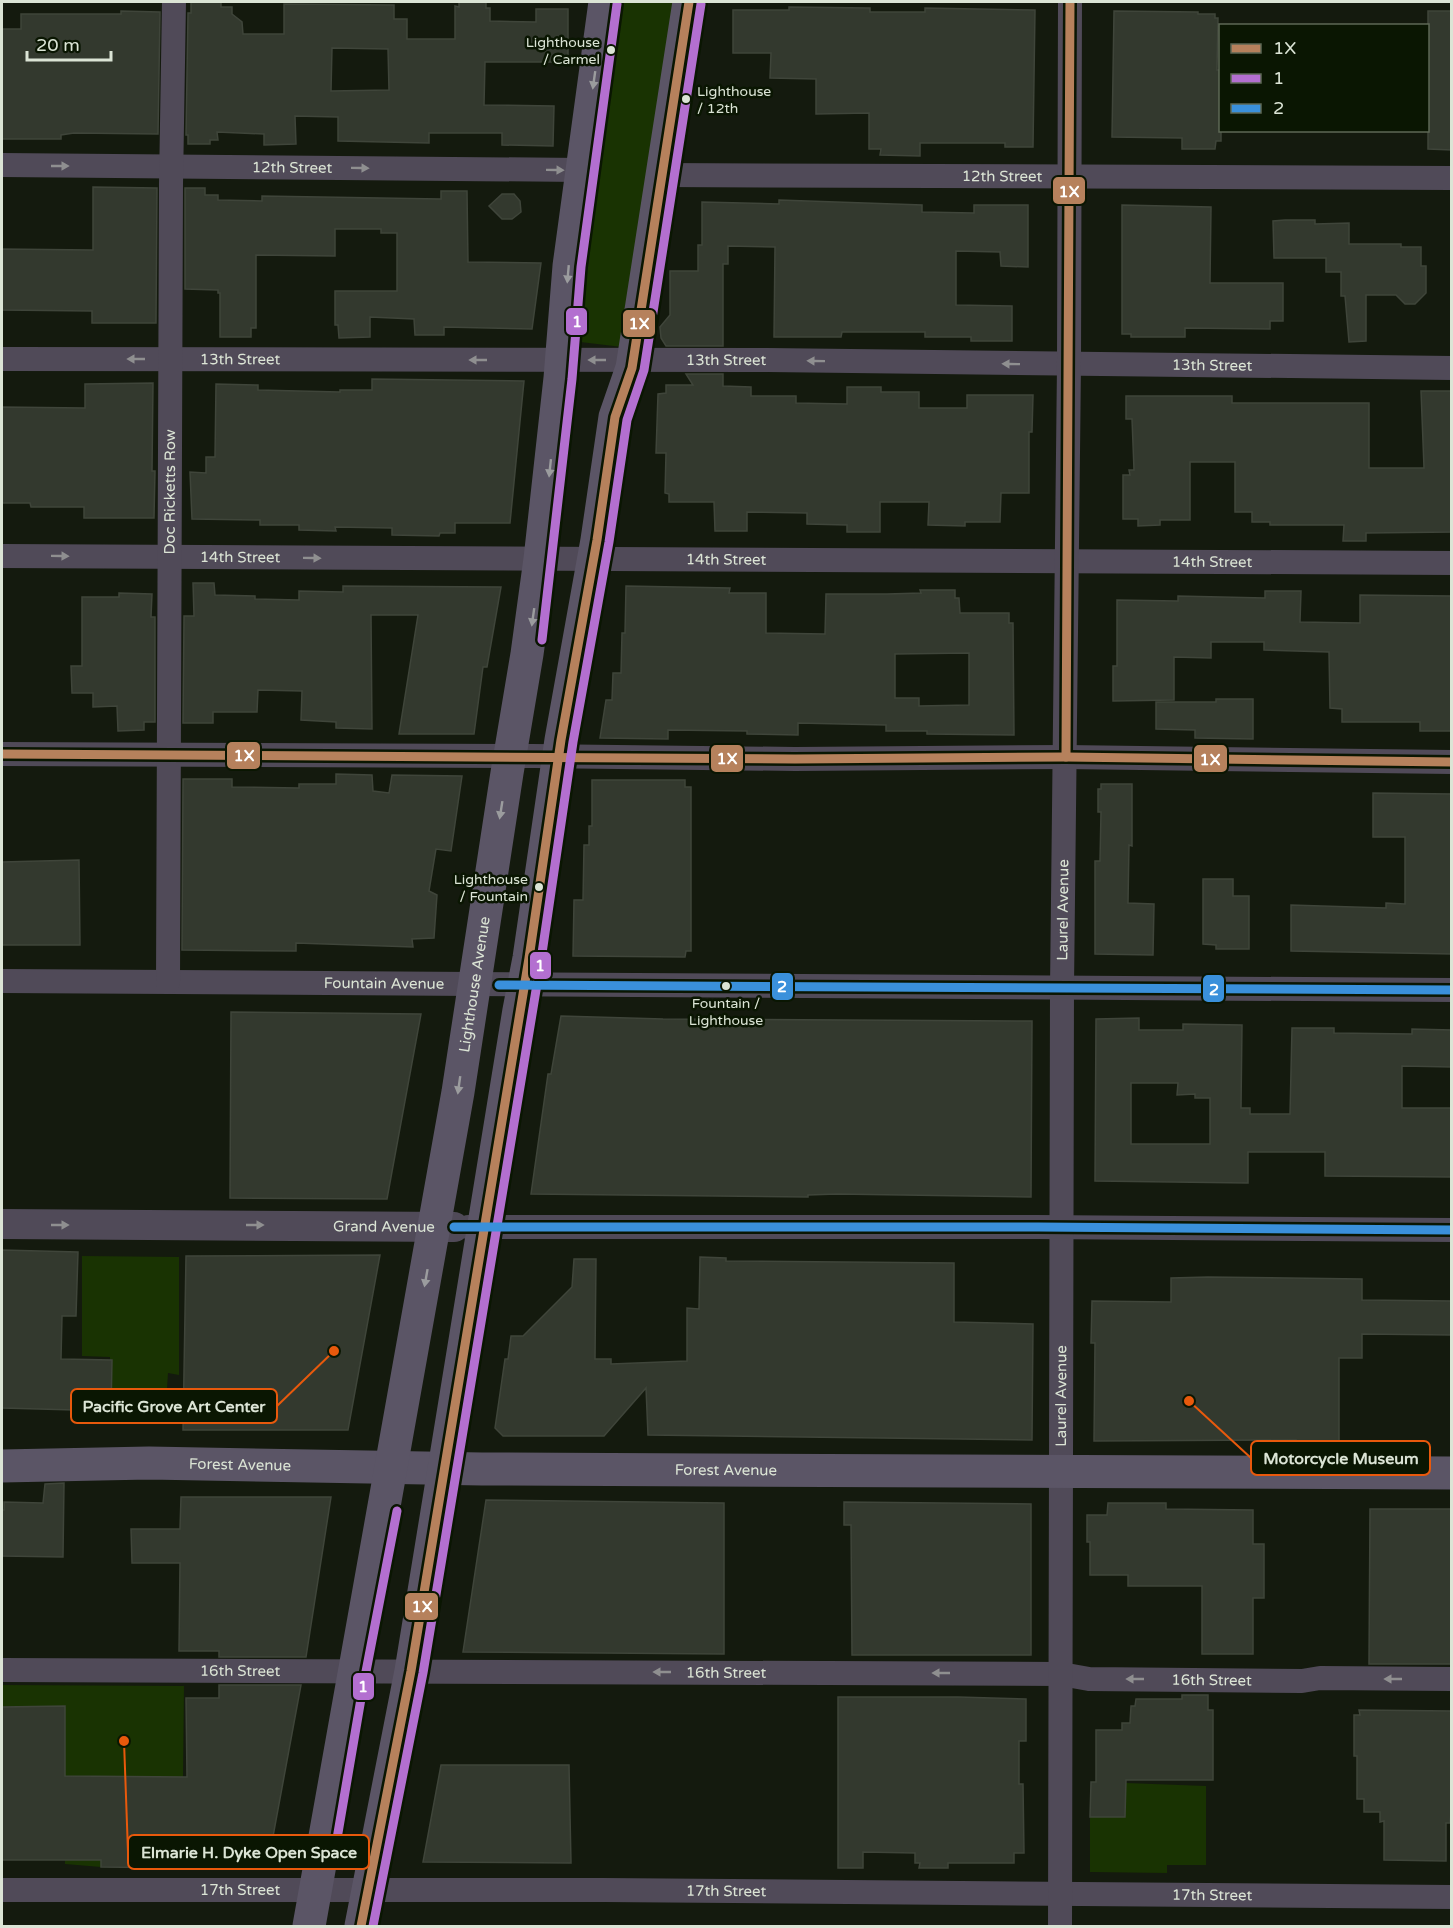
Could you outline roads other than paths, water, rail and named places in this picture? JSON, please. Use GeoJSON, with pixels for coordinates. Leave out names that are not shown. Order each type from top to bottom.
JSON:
{"type":"FeatureCollection","features":[{"type":"Feature","properties":{"kind":"main road","name":"Lighthouse Avenue"},"geometry":{"type":"LineString","coordinates":[[361,1926],[411,1671],[443,1468],[458,1227],[458,1092],[540,559],[569,266],[604,2]]}},
{"type":"Feature","properties":{"kind":"main road","name":"Lighthouse Avenue"},"geometry":{"type":"LineString","coordinates":[[309,1926],[392,1467],[524,985],[558,756],[593,560],[615,417],[629,380],[633,360],[689,2]]}},
{"type":"Feature","properties":{"kind":"main road","name":"Forest Avenue"},"geometry":{"type":"LineString","coordinates":[[2,1466],[149,1463],[762,1471],[1062,1470],[1452,1473]]}},
{"type":"Feature","properties":{"kind":"street","name":"Doc Ricketts Row"},"geometry":{"type":"LineString","coordinates":[[168,982],[171,167],[174,2]]}},
{"type":"Feature","properties":{"kind":"street","name":"Laurel Avenue"},"geometry":{"type":"LineString","coordinates":[[1060,1926],[1062,988],[1066,758],[1070,2]]}},
{"type":"Feature","properties":{"kind":"street","name":"12th Street"},"geometry":{"type":"LineString","coordinates":[[2,165],[582,170]]}},
{"type":"Feature","properties":{"kind":"street","name":"12th Street"},"geometry":{"type":"LineString","coordinates":[[662,175],[1452,178]]}},
{"type":"Feature","properties":{"kind":"street","name":"13th Street"},"geometry":{"type":"LineString","coordinates":[[2,359],[633,360],[1452,368]]}},
{"type":"Feature","properties":{"kind":"street","name":"14th Street"},"geometry":{"type":"LineString","coordinates":[[2,556],[1452,563]]}},
{"type":"Feature","properties":{"kind":"street"},"geometry":{"type":"LineString","coordinates":[[2,754],[509,755],[795,759],[1066,758],[1452,762]]}},
{"type":"Feature","properties":{"kind":"street","name":"Fountain Avenue"},"geometry":{"type":"LineString","coordinates":[[2,981],[1452,990]]}},
{"type":"Feature","properties":{"kind":"street","name":"Grand Avenue"},"geometry":{"type":"LineString","coordinates":[[2,1224],[1452,1230]]}},
{"type":"Feature","properties":{"kind":"street","name":"16th Street"},"geometry":{"type":"LineString","coordinates":[[2,1670],[1061,1674],[1089,1679],[1302,1681],[1320,1678],[1452,1679]]}},
{"type":"Feature","properties":{"kind":"street","name":"17th Street"},"geometry":{"type":"LineString","coordinates":[[2,1890],[803,1892],[1452,1897]]}},
{"type":"Feature","properties":{"kind":"place","name":"Lighthouse / Carmel"},"geometry":{"type":"Point","coordinates":[611,50]}},
{"type":"Feature","properties":{"kind":"place","name":"Lighthouse / 12th"},"geometry":{"type":"Point","coordinates":[686,99]}},
{"type":"Feature","properties":{"kind":"place","name":"Lighthouse / Fountain"},"geometry":{"type":"Point","coordinates":[539,887]}},
{"type":"Feature","properties":{"kind":"place","name":"Fountain / Lighthouse"},"geometry":{"type":"Point","coordinates":[726,986]}},
{"type":"Feature","properties":{"kind":"place","name":"Pacific Grove Art Center"},"geometry":{"type":"Point","coordinates":[334,1351]}},
{"type":"Feature","properties":{"kind":"place","name":"Motorcycle Museum"},"geometry":{"type":"Point","coordinates":[1189,1401]}},
{"type":"Feature","properties":{"kind":"place","name":"Elmarie H. Dyke Open Space"},"geometry":{"type":"Point","coordinates":[124,1741]}}]}
